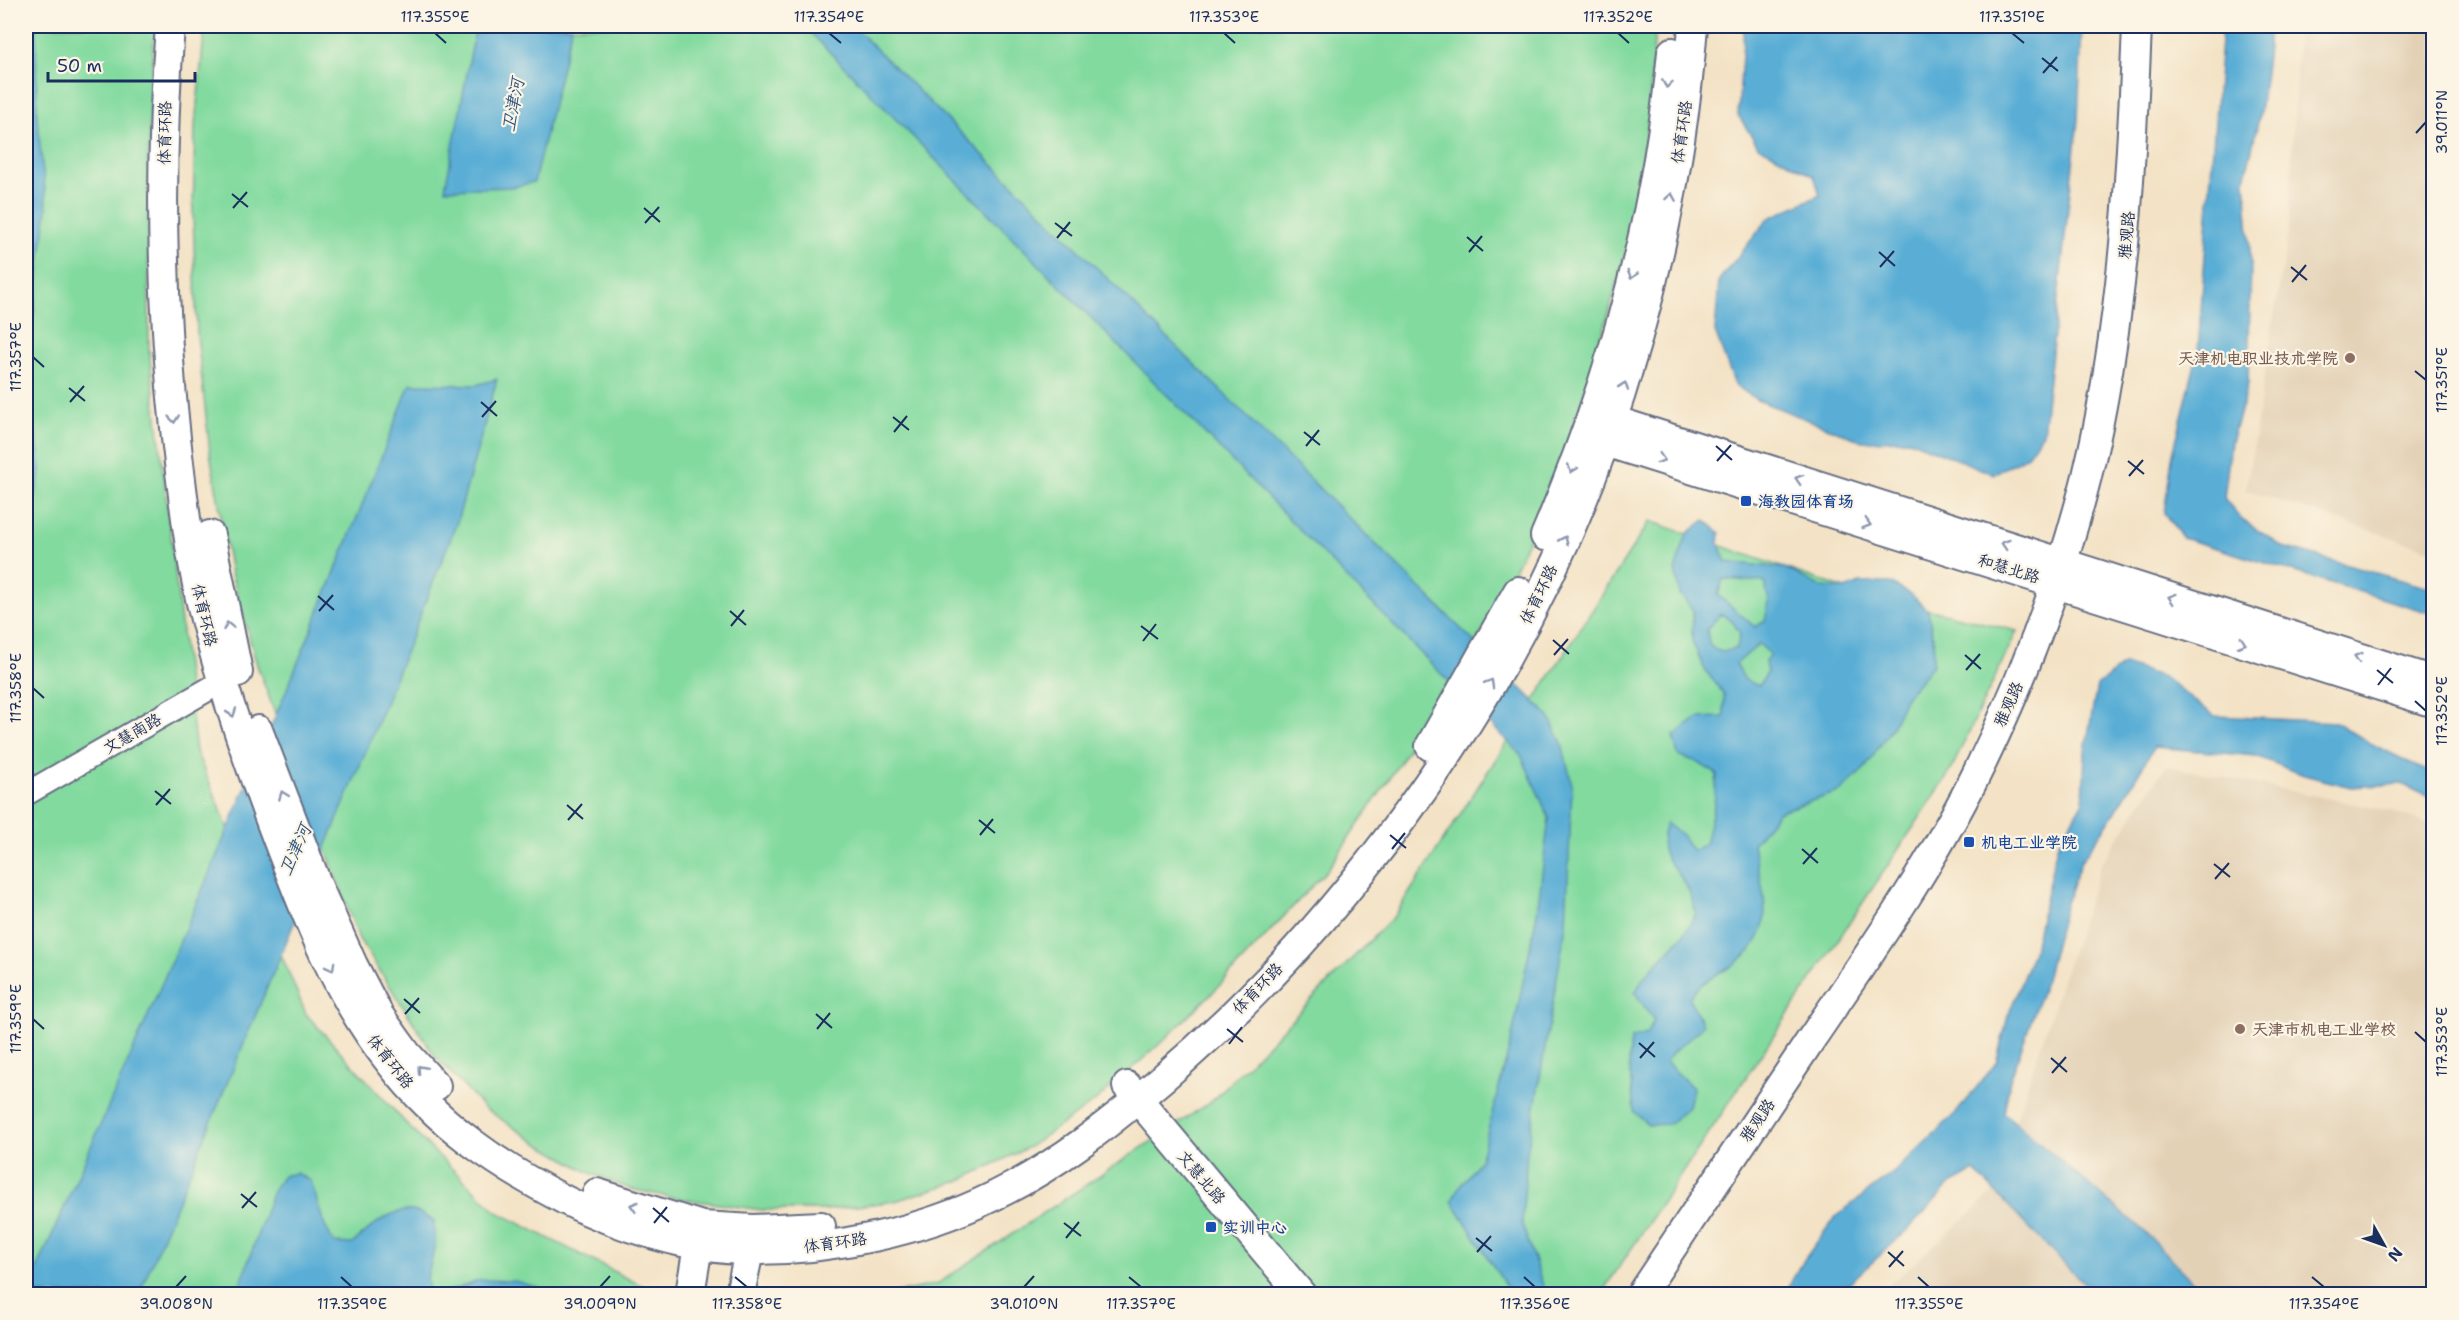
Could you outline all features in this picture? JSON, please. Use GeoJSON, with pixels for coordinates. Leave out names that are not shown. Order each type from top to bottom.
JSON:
{"type":"FeatureCollection","features":[{"type":"Feature","properties":{"kind":"main road","name":"体育环路"},"geometry":{"type":"LineString","coordinates":[[170,26],[165,93],[162,219],[167,355],[183,488],[200,601],[230,677],[255,723],[319,889],[352,965],[379,1015],[415,1062],[453,1105],[488,1136],[529,1164],[574,1185],[700,1235]]}},
{"type":"Feature","properties":{"kind":"main road","name":"体育环路"},"geometry":{"type":"LineString","coordinates":[[188,26],[180,109],[181,262],[185,353],[204,500],[230,677],[246,753],[305,915],[352,1007],[393,1068],[446,1123],[513,1173],[579,1207],[613,1220],[700,1235],[751,1240],[865,1238],[910,1229],[988,1200],[1030,1178],[1126,1098],[1298,920],[1351,857],[1421,760],[1463,711],[1502,643],[1545,536],[1638,342],[1662,247],[1680,142],[1694,26]]}},
{"type":"Feature","properties":{"kind":"main road","name":"体育环路"},"geometry":{"type":"LineString","coordinates":[[1598,428],[1650,199],[1674,26]]}},
{"type":"Feature","properties":{"kind":"main road","name":"雅观路"},"geometry":{"type":"LineString","coordinates":[[1641,1294],[1846,989],[1939,843],[1974,779],[2064,574],[2092,453],[2114,336],[2129,197],[2137,26]]}},
{"type":"Feature","properties":{"kind":"main road","name":"雅观路"},"geometry":{"type":"LineString","coordinates":[[1656,1294],[1895,936],[1954,839],[2020,707],[2040,659],[2107,438],[2128,318],[2140,198],[2148,26]]}},
{"type":"Feature","properties":{"kind":"main road","name":"和慧北路"},"geometry":{"type":"LineString","coordinates":[[1598,428],[2064,574],[2433,681]]}},
{"type":"Feature","properties":{"kind":"main road","name":"和慧北路"},"geometry":{"type":"LineString","coordinates":[[2064,574],[2433,704]]}},
{"type":"Feature","properties":{"kind":"main road","name":"文慧北路"},"geometry":{"type":"LineString","coordinates":[[1126,1098],[1281,1294]]}},
{"type":"Feature","properties":{"kind":"main road","name":"文慧北路"},"geometry":{"type":"LineString","coordinates":[[1126,1098],[1301,1294]]}},
{"type":"Feature","properties":{"kind":"main road"},"geometry":{"type":"LineString","coordinates":[[690,1294],[700,1235]]}},
{"type":"Feature","properties":{"kind":"main road"},"geometry":{"type":"LineString","coordinates":[[740,1294],[751,1240]]}},
{"type":"Feature","properties":{"kind":"street","name":"文慧南路"},"geometry":{"type":"LineString","coordinates":[[26,794],[230,677]]}},
{"type":"Feature","properties":{"kind":"shaded area","name":"天津机电职业技术学院"},"geometry":{"type":"Polygon","coordinates":[[[2298,26],[2433,26],[2433,551],[2246,490],[2289,226],[2298,26]]]}},
{"type":"Feature","properties":{"kind":"shaded area","name":"天津市机电工业学校"},"geometry":{"type":"Polygon","coordinates":[[[2166,766],[2391,811],[2433,825],[2433,1294],[1879,1294],[1991,1195],[2101,864],[2166,766]]]}},
{"type":"Feature","properties":{"kind":"green space"},"geometry":{"type":"Polygon","coordinates":[[[26,26],[156,26],[153,46],[148,162],[149,350],[196,751],[306,1014],[413,1131],[497,1212],[658,1294],[26,1294],[26,26]]]}},
{"type":"Feature","properties":{"kind":"green space"},"geometry":{"type":"Polygon","coordinates":[[[205,26],[1655,26],[1649,116],[1630,238],[1591,374],[1554,481],[1490,619],[1388,781],[1328,869],[1217,988],[1163,1041],[1097,1100],[1029,1147],[959,1181],[895,1201],[827,1210],[762,1210],[630,1189],[588,1172],[534,1141],[484,1108],[435,1056],[359,939],[257,665],[231,573],[210,453],[197,334],[193,214],[195,125],[205,26]]]}},
{"type":"Feature","properties":{"kind":"green space"},"geometry":{"type":"Polygon","coordinates":[[[1650,521],[1845,589],[2017,631],[1949,774],[1601,1294],[892,1294],[937,1284],[1212,1101],[1395,915],[1650,521]]]}},
{"type":"Feature","properties":{"kind":"water"},"geometry":{"type":"Polygon","coordinates":[[[26,26],[36,26],[37,118],[47,208],[26,378],[26,26]]]}},
{"type":"Feature","properties":{"kind":"water","name":"卫津河"},"geometry":{"type":"Polygon","coordinates":[[[476,26],[572,26],[534,182],[514,187],[445,189],[476,26]]]}},
{"type":"Feature","properties":{"kind":"water"},"geometry":{"type":"Polygon","coordinates":[[[804,26],[853,26],[1548,715],[1562,743],[1572,785],[1566,925],[1527,1153],[1522,1224],[1545,1291],[1549,1294],[1511,1294],[1452,1201],[1457,1190],[1480,1161],[1511,1041],[1537,913],[1549,818],[1521,755],[804,26]]]}},
{"type":"Feature","properties":{"kind":"water"},"geometry":{"type":"Polygon","coordinates":[[[1744,26],[2082,26],[2078,120],[2043,433],[2026,457],[1993,474],[1909,440],[1862,441],[1757,400],[1735,385],[1715,332],[1719,280],[1769,218],[1820,195],[1814,176],[1758,146],[1738,115],[1744,26]]]}},
{"type":"Feature","properties":{"kind":"water"},"geometry":{"type":"Polygon","coordinates":[[[2222,26],[2268,26],[2268,47],[2260,113],[2245,180],[2251,263],[2248,384],[2231,442],[2224,498],[2242,520],[2283,547],[2433,589],[2433,614],[2183,538],[2164,513],[2172,458],[2198,351],[2222,26]]]}},
{"type":"Feature","properties":{"kind":"water","name":"卫津河"},"geometry":{"type":"Polygon","coordinates":[[[497,379],[457,522],[371,739],[139,1294],[26,1294],[223,841],[365,499],[410,384],[476,385],[497,379]]]}},
{"type":"Feature","properties":{"kind":"water"},"geometry":{"type":"Polygon","coordinates":[[[26,382],[40,470],[26,526],[26,382]]]}},
{"type":"Feature","properties":{"kind":"water"},"geometry":{"type":"Polygon","coordinates":[[[1705,520],[1720,533],[1719,545],[1726,562],[1785,568],[1821,587],[1845,589],[1860,583],[1890,583],[1911,594],[1928,611],[1934,642],[1933,665],[1906,697],[1891,729],[1866,767],[1841,791],[1778,812],[1753,844],[1765,910],[1758,939],[1749,952],[1704,983],[1689,998],[1703,1024],[1674,1051],[1666,1062],[1693,1088],[1689,1107],[1669,1124],[1649,1125],[1634,1112],[1629,1061],[1631,1039],[1647,1034],[1654,1020],[1635,993],[1643,978],[1684,934],[1696,913],[1686,886],[1665,856],[1663,834],[1666,823],[1682,835],[1693,851],[1705,844],[1714,806],[1717,774],[1697,762],[1678,755],[1673,736],[1698,718],[1724,717],[1724,694],[1705,670],[1692,641],[1693,610],[1680,594],[1675,570],[1687,534],[1705,520]],[[1723,579],[1718,595],[1755,627],[1765,621],[1769,602],[1765,582],[1723,579]],[[1721,614],[1707,629],[1709,643],[1715,650],[1723,652],[1737,648],[1740,633],[1732,621],[1721,614]],[[1759,644],[1736,664],[1745,680],[1759,686],[1767,673],[1765,662],[1770,654],[1759,644]]]}},
{"type":"Feature","properties":{"kind":"water"},"geometry":{"type":"Polygon","coordinates":[[[2124,664],[2163,677],[2215,716],[2336,722],[2370,743],[2433,774],[2433,799],[2402,784],[2351,787],[2304,775],[2256,756],[2154,747],[2115,813],[2081,861],[2065,906],[2046,979],[2010,1080],[2004,1113],[2144,1231],[2204,1294],[2099,1294],[2072,1272],[1975,1171],[1949,1185],[1907,1231],[1837,1294],[1785,1294],[1799,1267],[1835,1217],[1894,1172],[1957,1112],[1996,1063],[2008,1016],[2034,949],[2057,846],[2083,802],[2085,751],[2097,686],[2124,664]]]}},
{"type":"Feature","properties":{"kind":"water"},"geometry":{"type":"Polygon","coordinates":[[[296,1173],[311,1181],[324,1224],[334,1243],[352,1244],[382,1220],[399,1212],[417,1212],[434,1221],[435,1247],[427,1278],[429,1294],[237,1294],[273,1190],[283,1176],[296,1173]]]}},
{"type":"Feature","properties":{"kind":"water"},"geometry":{"type":"Polygon","coordinates":[[[480,1280],[515,1281],[560,1294],[429,1294],[448,1292],[480,1280]]]}},
{"type":"Feature","properties":{"kind":"place","name":"天津机电职业技术学院"},"geometry":{"type":"Point","coordinates":[2350,358]}},
{"type":"Feature","properties":{"kind":"place","name":"海教园体育场"},"geometry":{"type":"Point","coordinates":[1746,501]}},
{"type":"Feature","properties":{"kind":"place","name":"机电工业学院"},"geometry":{"type":"Point","coordinates":[1969,842]}},
{"type":"Feature","properties":{"kind":"place","name":"天津市机电工业学校"},"geometry":{"type":"Point","coordinates":[2240,1029]}},
{"type":"Feature","properties":{"kind":"place","name":"实训中心"},"geometry":{"type":"Point","coordinates":[1211,1227]}}]}
